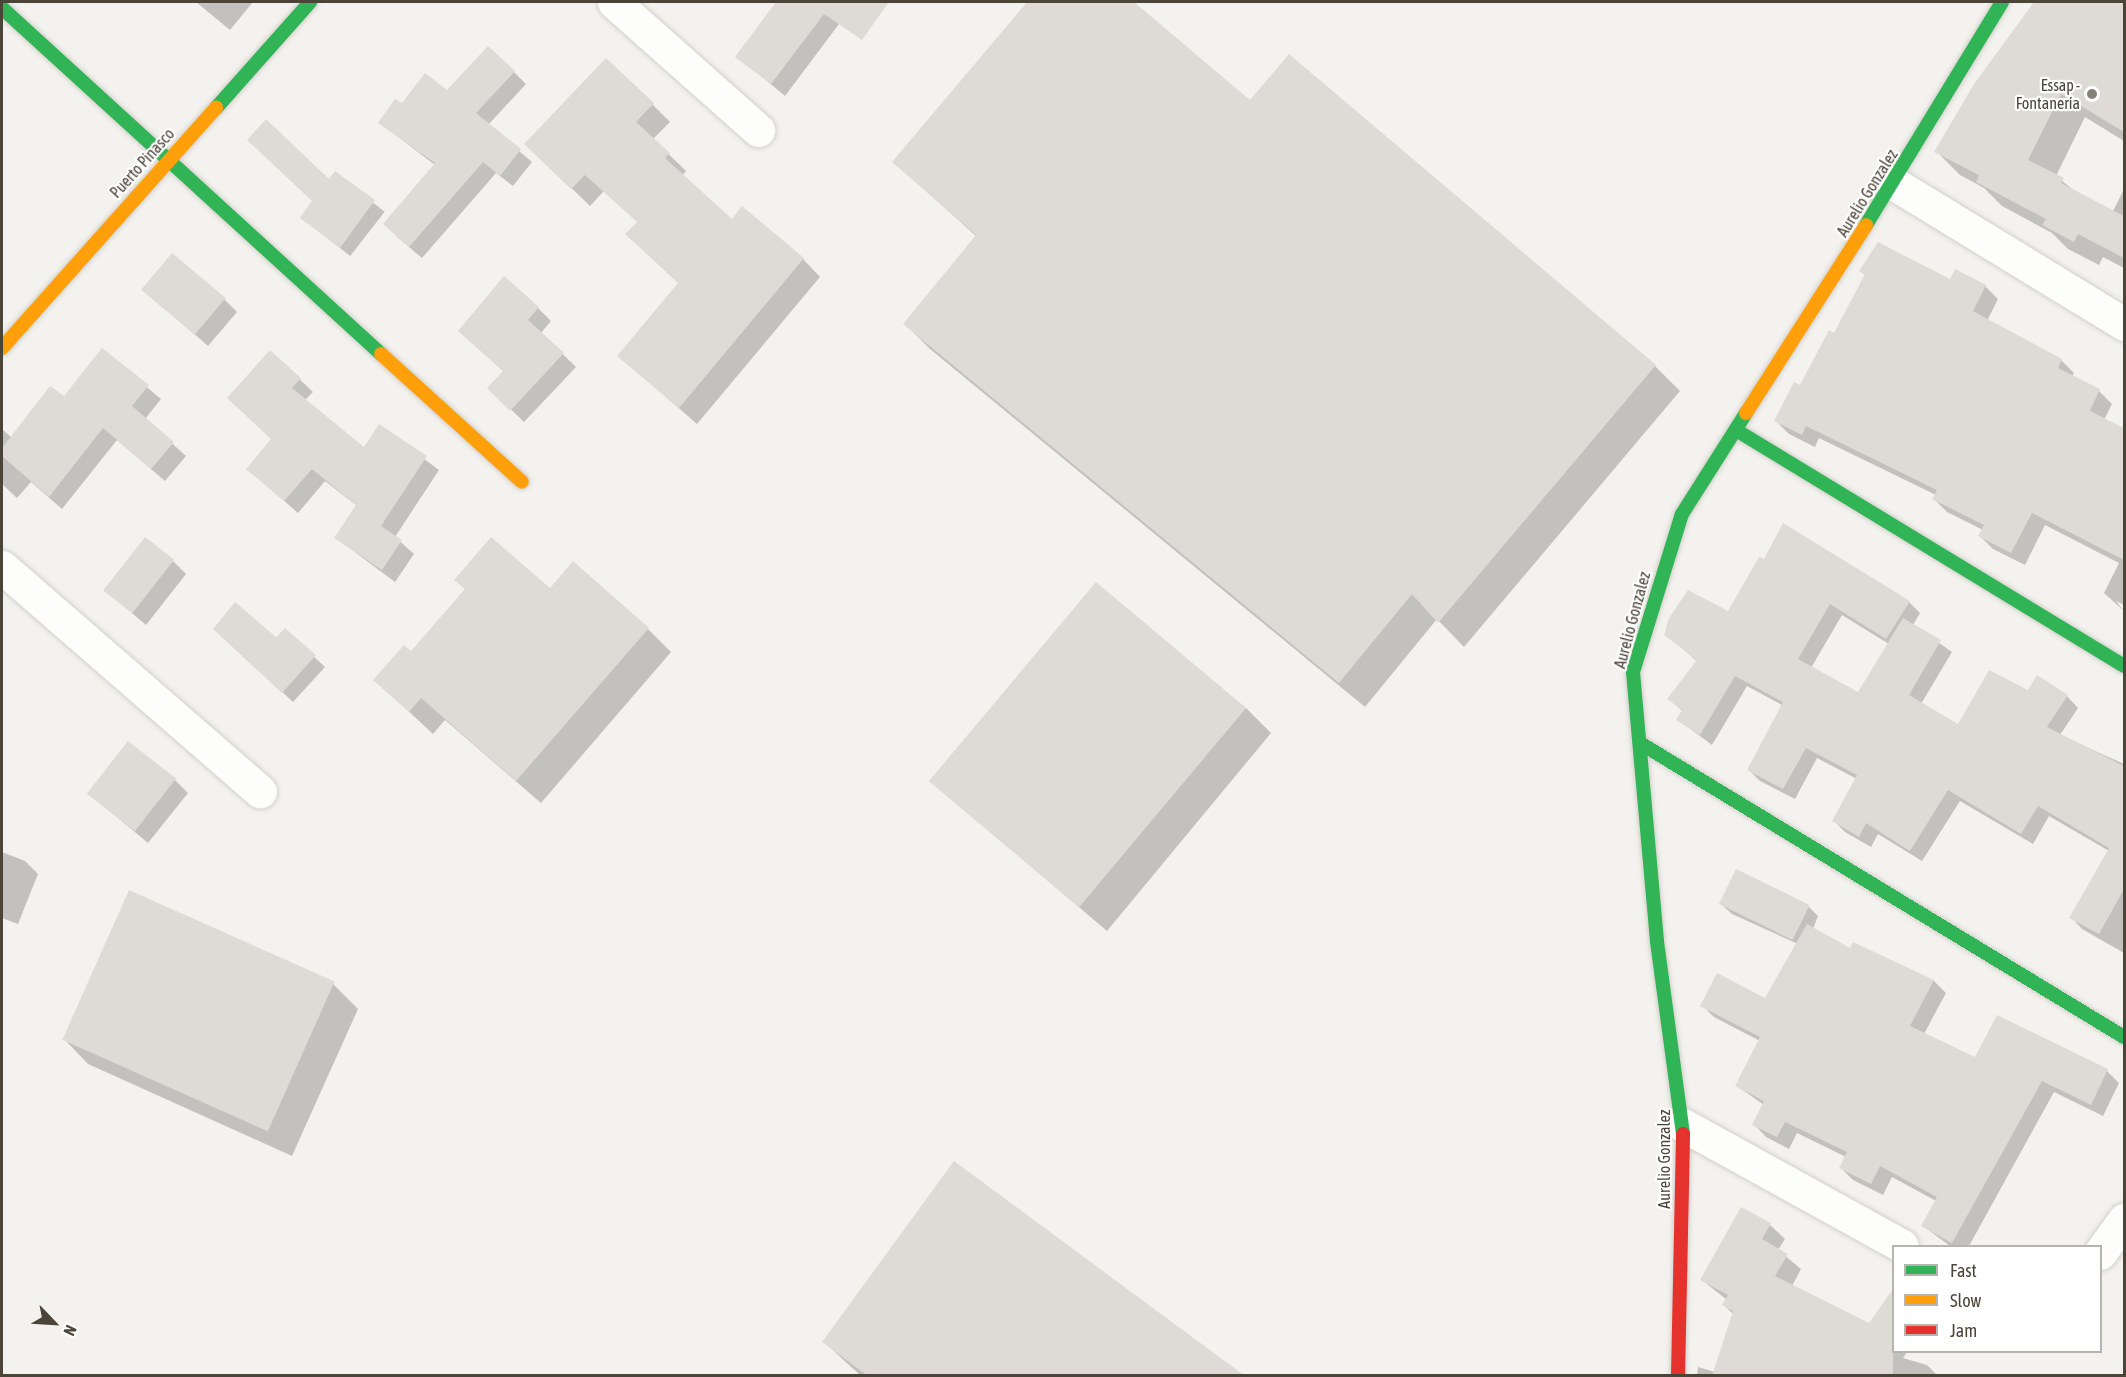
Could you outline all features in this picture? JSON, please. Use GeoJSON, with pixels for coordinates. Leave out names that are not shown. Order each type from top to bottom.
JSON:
{"type":"FeatureCollection","features":[{"type":"Feature","properties":{"kind":"street","name":"Puerto Pinasco"},"geometry":{"type":"LineString","coordinates":[[2,348],[168,157],[310,2]]}},
{"type":"Feature","properties":{"kind":"street"},"geometry":{"type":"LineString","coordinates":[[614,2],[758,130]]}},
{"type":"Feature","properties":{"kind":"street","name":"Aurelio Gonzalez"},"geometry":{"type":"LineString","coordinates":[[1678,1376],[1683,1125],[1657,941],[1633,672],[1656,589],[1682,514],[1893,183],[2002,2]]}},
{"type":"Feature","properties":{"kind":"street"},"geometry":{"type":"LineString","coordinates":[[2,8],[522,482]]}},
{"type":"Feature","properties":{"kind":"street"},"geometry":{"type":"LineString","coordinates":[[1893,183],[2124,324]]}},
{"type":"Feature","properties":{"kind":"street"},"geometry":{"type":"LineString","coordinates":[[1736,430],[2124,666]]}},
{"type":"Feature","properties":{"kind":"street"},"geometry":{"type":"LineString","coordinates":[[2,567],[260,791]]}},
{"type":"Feature","properties":{"kind":"street"},"geometry":{"type":"LineString","coordinates":[[1640,743],[2124,1037]]}},
{"type":"Feature","properties":{"kind":"street"},"geometry":{"type":"LineString","coordinates":[[1683,1125],[1900,1245]]}},
{"type":"Feature","properties":{"kind":"building"},"geometry":{"type":"Polygon","coordinates":[[[776,2],[889,2],[862,40],[824,14],[771,84],[735,57],[776,2]]]}},
{"type":"Feature","properties":{"kind":"building"},"geometry":{"type":"Polygon","coordinates":[[[1027,2],[1134,2],[1250,100],[1289,54],[1656,365],[1438,623],[1412,594],[1339,683],[903,324],[976,235],[892,162],[1027,2]]]}},
{"type":"Feature","properties":{"kind":"building"},"geometry":{"type":"Polygon","coordinates":[[[2034,2],[2124,2],[2124,132],[2061,94],[2028,160],[2064,178],[2061,183],[2124,216],[2124,258],[2078,234],[2074,242],[2042,225],[2046,219],[1976,182],[1979,175],[1934,152],[1974,84],[2034,2]]]}},
{"type":"Feature","properties":{"kind":"building"},"geometry":{"type":"Polygon","coordinates":[[[488,46],[515,71],[476,113],[521,149],[500,176],[483,162],[409,247],[383,224],[435,163],[378,123],[395,99],[402,103],[425,73],[447,90],[488,46]]]}},
{"type":"Feature","properties":{"kind":"building"},"geometry":{"type":"Polygon","coordinates":[[[606,58],[654,103],[636,122],[670,153],[665,158],[732,219],[742,206],[804,258],[679,408],[617,356],[678,283],[625,234],[637,222],[585,175],[571,189],[524,144],[606,58]]]}},
{"type":"Feature","properties":{"kind":"building"},"geometry":{"type":"Polygon","coordinates":[[[266,119],[329,179],[335,171],[375,200],[340,248],[300,218],[312,201],[247,140],[266,119]]]}},
{"type":"Feature","properties":{"kind":"building"},"geometry":{"type":"Polygon","coordinates":[[[1878,242],[1950,279],[1955,269],[1986,285],[1973,311],[2062,359],[2058,368],[2100,389],[2090,411],[2124,428],[2124,560],[2032,513],[2011,553],[1978,536],[1984,525],[1932,499],[1937,490],[1806,426],[1802,435],[1774,421],[1794,382],[1800,385],[1829,330],[1834,333],[1865,274],[1859,271],[1878,242]]]}},
{"type":"Feature","properties":{"kind":"building"},"geometry":{"type":"Polygon","coordinates":[[[172,253],[226,298],[195,335],[141,290],[172,253]]]}},
{"type":"Feature","properties":{"kind":"building"},"geometry":{"type":"Polygon","coordinates":[[[504,276],[539,307],[528,320],[564,353],[510,411],[487,388],[503,371],[458,331],[504,276]]]}},
{"type":"Feature","properties":{"kind":"building"},"geometry":{"type":"Polygon","coordinates":[[[102,348],[149,385],[132,406],[174,442],[151,469],[103,428],[49,497],[2,456],[2,448],[50,386],[64,396],[102,348]]]}},
{"type":"Feature","properties":{"kind":"building"},"geometry":{"type":"Polygon","coordinates":[[[270,350],[301,378],[292,388],[364,447],[379,424],[427,456],[381,526],[402,540],[382,570],[334,538],[356,505],[312,469],[284,501],[246,469],[271,439],[227,398],[270,350]]]}},
{"type":"Feature","properties":{"kind":"building"},"geometry":{"type":"Polygon","coordinates":[[[1783,523],[1910,601],[1886,639],[1830,604],[1798,659],[1858,692],[1903,618],[1941,640],[1909,695],[1958,724],[1989,670],[2028,690],[2037,675],[2068,695],[2047,727],[2124,766],[2124,889],[2099,934],[2069,918],[2109,848],[2038,806],[2021,834],[1948,790],[1910,851],[1866,823],[1859,837],[1832,821],[1857,775],[1806,748],[1783,789],[1747,770],[1783,702],[1735,676],[1700,735],[1676,720],[1682,710],[1667,699],[1697,660],[1664,635],[1669,618],[1688,590],[1728,611],[1759,557],[1764,559],[1783,523]]]}},
{"type":"Feature","properties":{"kind":"building"},"geometry":{"type":"Polygon","coordinates":[[[145,537],[174,560],[132,613],[103,591],[145,537]]]}},
{"type":"Feature","properties":{"kind":"building"},"geometry":{"type":"Polygon","coordinates":[[[491,537],[550,588],[573,561],[649,628],[516,781],[421,698],[409,712],[373,680],[404,645],[411,651],[465,589],[454,580],[491,537]]]}},
{"type":"Feature","properties":{"kind":"building"},"geometry":{"type":"Polygon","coordinates":[[[1096,582],[1246,708],[1079,907],[929,781],[1096,582]]]}},
{"type":"Feature","properties":{"kind":"building"},"geometry":{"type":"Polygon","coordinates":[[[235,602],[276,637],[285,628],[316,655],[282,693],[213,629],[235,602]]]}},
{"type":"Feature","properties":{"kind":"building"},"geometry":{"type":"Polygon","coordinates":[[[128,741],[176,779],[135,831],[87,794],[128,741]]]}},
{"type":"Feature","properties":{"kind":"building"},"geometry":{"type":"Polygon","coordinates":[[[1736,869],[1810,905],[1793,940],[1719,904],[1736,869]]]}},
{"type":"Feature","properties":{"kind":"building"},"geometry":{"type":"Polygon","coordinates":[[[129,890],[335,982],[268,1131],[62,1040],[129,890]]]}},
{"type":"Feature","properties":{"kind":"building"},"geometry":{"type":"Polygon","coordinates":[[[1807,924],[1850,948],[1853,942],[1934,980],[1910,1026],[1975,1057],[1997,1015],[2108,1069],[2091,1105],[2042,1081],[1952,1243],[1921,1226],[1937,1197],[1880,1166],[1871,1184],[1839,1168],[1847,1152],[1785,1122],[1777,1137],[1752,1125],[1764,1101],[1735,1086],[1760,1037],[1700,1006],[1717,973],[1765,998],[1807,924]]]}},
{"type":"Feature","properties":{"kind":"building"},"geometry":{"type":"Polygon","coordinates":[[[954,1161],[1245,1376],[868,1376],[822,1342],[954,1161]]]}},
{"type":"Feature","properties":{"kind":"building"},"geometry":{"type":"Polygon","coordinates":[[[1741,1207],[1771,1223],[1762,1239],[1788,1254],[1775,1276],[1869,1323],[1892,1290],[1893,1376],[1712,1376],[1733,1311],[1722,1305],[1728,1295],[1700,1280],[1741,1207]]]}},
{"type":"Feature","properties":{"kind":"traffic: fast"},"geometry":{"type":"LineString","coordinates":[[216,108],[310,2]]}},
{"type":"Feature","properties":{"kind":"traffic: fast"},"geometry":{"type":"LineString","coordinates":[[1866,225],[2002,2]]}},
{"type":"Feature","properties":{"kind":"traffic: fast"},"geometry":{"type":"LineString","coordinates":[[2,8],[381,354]]}},
{"type":"Feature","properties":{"kind":"traffic: fast"},"geometry":{"type":"LineString","coordinates":[[1683,1134],[1657,941],[1633,672],[1682,514],[1746,413]]}},
{"type":"Feature","properties":{"kind":"traffic: fast"},"geometry":{"type":"LineString","coordinates":[[1736,430],[2124,666]]}},
{"type":"Feature","properties":{"kind":"traffic: fast"},"geometry":{"type":"LineString","coordinates":[[1640,743],[2124,1037]]}},
{"type":"Feature","properties":{"kind":"traffic: slow"},"geometry":{"type":"LineString","coordinates":[[2,348],[216,108]]}},
{"type":"Feature","properties":{"kind":"traffic: slow"},"geometry":{"type":"LineString","coordinates":[[1746,413],[1866,225]]}},
{"type":"Feature","properties":{"kind":"traffic: slow"},"geometry":{"type":"LineString","coordinates":[[381,354],[522,482]]}},
{"type":"Feature","properties":{"kind":"traffic: jam"},"geometry":{"type":"LineString","coordinates":[[1678,1376],[1683,1134]]}},
{"type":"Feature","properties":{"kind":"place","name":"Essap - Fontanería"},"geometry":{"type":"Point","coordinates":[2092,94]}}]}
